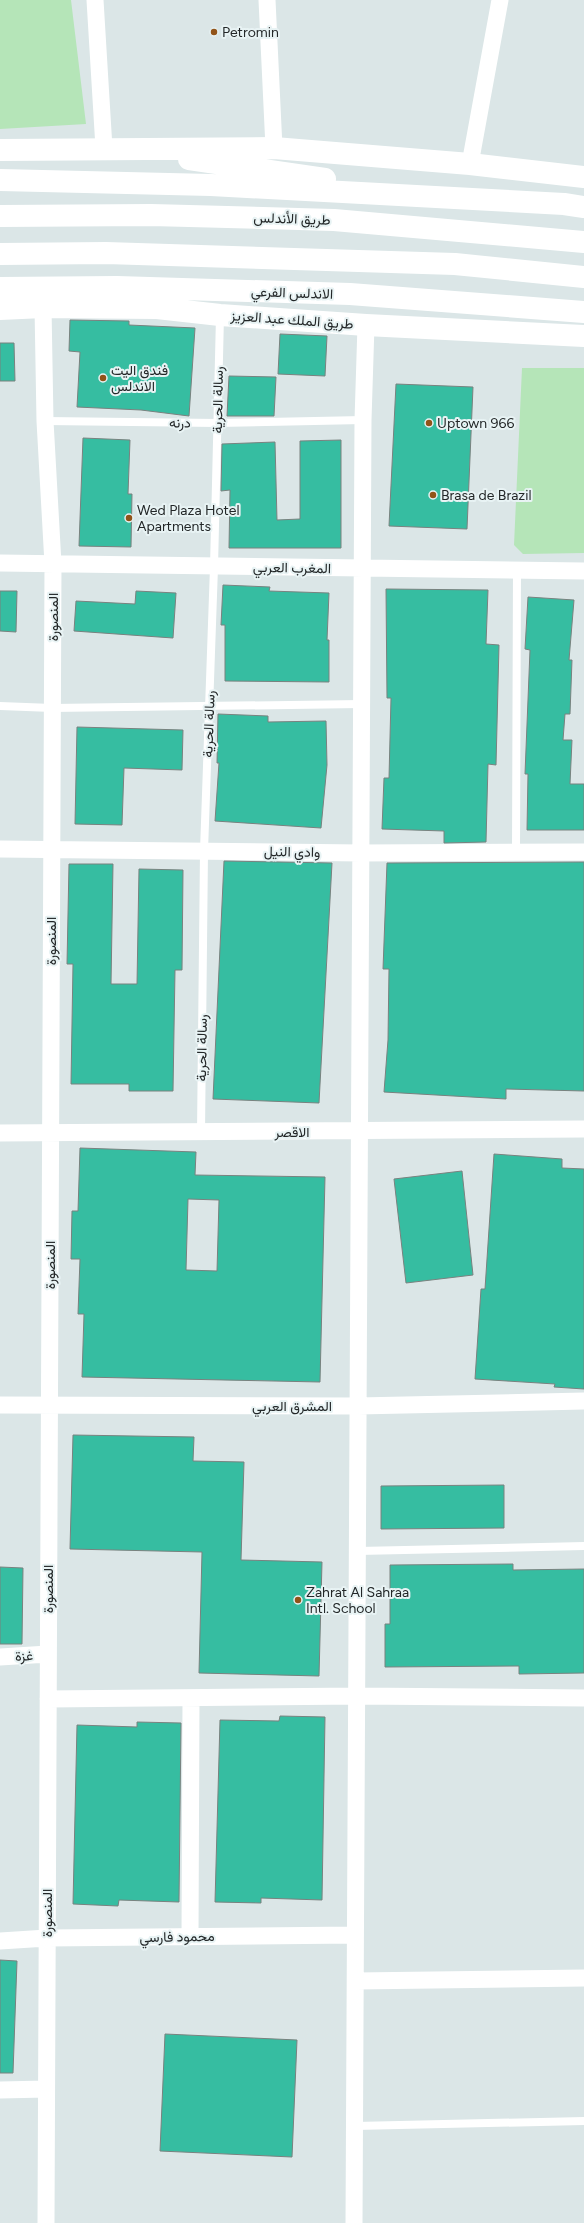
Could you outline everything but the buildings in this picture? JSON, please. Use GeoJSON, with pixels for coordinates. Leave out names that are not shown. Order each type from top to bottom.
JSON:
{"type":"FeatureCollection","features":[{"type":"Feature","properties":{"kind":"main road"},"geometry":{"type":"LineString","coordinates":[[104,148],[311,176],[396,195]]}},
{"type":"Feature","properties":{"kind":"main road"},"geometry":{"type":"LineString","coordinates":[[0,150],[104,148],[274,148],[470,164],[584,176]]}},
{"type":"Feature","properties":{"kind":"main road"},"geometry":{"type":"LineString","coordinates":[[0,180],[211,185],[564,204],[584,207]]}},
{"type":"Feature","properties":{"kind":"main road","name":"طريق الأندلس"},"geometry":{"type":"LineString","coordinates":[[0,216],[151,215],[334,220],[584,242]]}},
{"type":"Feature","properties":{"kind":"main road"},"geometry":{"type":"LineString","coordinates":[[0,254],[106,253],[455,264],[584,277]]}},
{"type":"Feature","properties":{"kind":"main road","name":"الاندلس الفرعي"},"geometry":{"type":"LineString","coordinates":[[0,288],[117,287],[350,294],[584,312]]}},
{"type":"Feature","properties":{"kind":"main road"},"geometry":{"type":"LineString","coordinates":[[157,308],[392,298]]}},
{"type":"Feature","properties":{"kind":"main road","name":"طريق الملك عبد العزيز"},"geometry":{"type":"LineString","coordinates":[[0,309],[43,307],[157,308],[220,315],[366,325],[584,336]]}},
{"type":"Feature","properties":{"kind":"street"},"geometry":{"type":"LineString","coordinates":[[95,0],[104,148]]}},
{"type":"Feature","properties":{"kind":"street"},"geometry":{"type":"LineString","coordinates":[[267,0],[274,148]]}},
{"type":"Feature","properties":{"kind":"street"},"geometry":{"type":"LineString","coordinates":[[470,164],[500,0]]}},
{"type":"Feature","properties":{"kind":"street","name":"المنصورة"},"geometry":{"type":"LineString","coordinates":[[43,307],[45,421],[53,564],[46,2223]]}},
{"type":"Feature","properties":{"kind":"street"},"geometry":{"type":"LineString","coordinates":[[354,2223],[362,569],[363,420],[366,325]]}},
{"type":"Feature","properties":{"kind":"street","name":"المغرب العربي"},"geometry":{"type":"LineString","coordinates":[[0,562],[362,569],[584,570]]}},
{"type":"Feature","properties":{"kind":"street","name":"وادي النيل"},"geometry":{"type":"LineString","coordinates":[[0,849],[584,852]]}},
{"type":"Feature","properties":{"kind":"street","name":"الاقصر"},"geometry":{"type":"LineString","coordinates":[[0,1133],[200,1133],[584,1129]]}},
{"type":"Feature","properties":{"kind":"street","name":"المشرق العربي"},"geometry":{"type":"LineString","coordinates":[[0,1405],[358,1406],[584,1401]]}},
{"type":"Feature","properties":{"kind":"street","name":"غزة"},"geometry":{"type":"LineString","coordinates":[[0,1657],[48,1654]]}},
{"type":"Feature","properties":{"kind":"street"},"geometry":{"type":"LineString","coordinates":[[48,1699],[357,1696],[584,1698]]}},
{"type":"Feature","properties":{"kind":"street"},"geometry":{"type":"LineString","coordinates":[[190,1937],[191,1698]]}},
{"type":"Feature","properties":{"kind":"street","name":"محمود فارسي"},"geometry":{"type":"LineString","coordinates":[[0,1941],[47,1938],[355,1935]]}},
{"type":"Feature","properties":{"kind":"street"},"geometry":{"type":"LineString","coordinates":[[356,1981],[584,1978]]}},
{"type":"Feature","properties":{"kind":"street"},"geometry":{"type":"LineString","coordinates":[[0,2090],[46,2089]]}},
{"type":"Feature","properties":{"kind":"lane","name":"رسالة الحرية"},"geometry":{"type":"LineString","coordinates":[[200,1133],[204,851],[214,566],[220,315]]}},
{"type":"Feature","properties":{"kind":"lane","name":"درنه"},"geometry":{"type":"LineString","coordinates":[[45,421],[218,424],[363,420]]}},
{"type":"Feature","properties":{"kind":"lane"},"geometry":{"type":"LineString","coordinates":[[516,852],[517,570]]}},
{"type":"Feature","properties":{"kind":"lane"},"geometry":{"type":"LineString","coordinates":[[0,706],[52,708],[362,704]]}},
{"type":"Feature","properties":{"kind":"lane"},"geometry":{"type":"LineString","coordinates":[[358,1551],[584,1546]]}},
{"type":"Feature","properties":{"kind":"lane"},"geometry":{"type":"LineString","coordinates":[[355,2126],[584,2121]]}},
{"type":"Feature","properties":{"kind":"green space"},"geometry":{"type":"Polygon","coordinates":[[[0,0],[71,0],[86,124],[0,129],[0,0]]]}},
{"type":"Feature","properties":{"kind":"green space"},"geometry":{"type":"Polygon","coordinates":[[[522,368],[584,368],[584,553],[523,554],[514,545],[522,368]]]}},
{"type":"Feature","properties":{"kind":"place","name":"Petromin"},"geometry":{"type":"Point","coordinates":[214,32]}},
{"type":"Feature","properties":{"kind":"place","name":"فندق اليت الاندلس"},"geometry":{"type":"Point","coordinates":[103,378]}},
{"type":"Feature","properties":{"kind":"place","name":"Uptown 966"},"geometry":{"type":"Point","coordinates":[429,423]}},
{"type":"Feature","properties":{"kind":"place","name":"Brasa de Brazil"},"geometry":{"type":"Point","coordinates":[433,495]}},
{"type":"Feature","properties":{"kind":"place","name":"Wed Plaza Hotel Apartments"},"geometry":{"type":"Point","coordinates":[129,518]}},
{"type":"Feature","properties":{"kind":"place","name":"Zahrat Al Sahraa Intl. School"},"geometry":{"type":"Point","coordinates":[298,1600]}}]}
